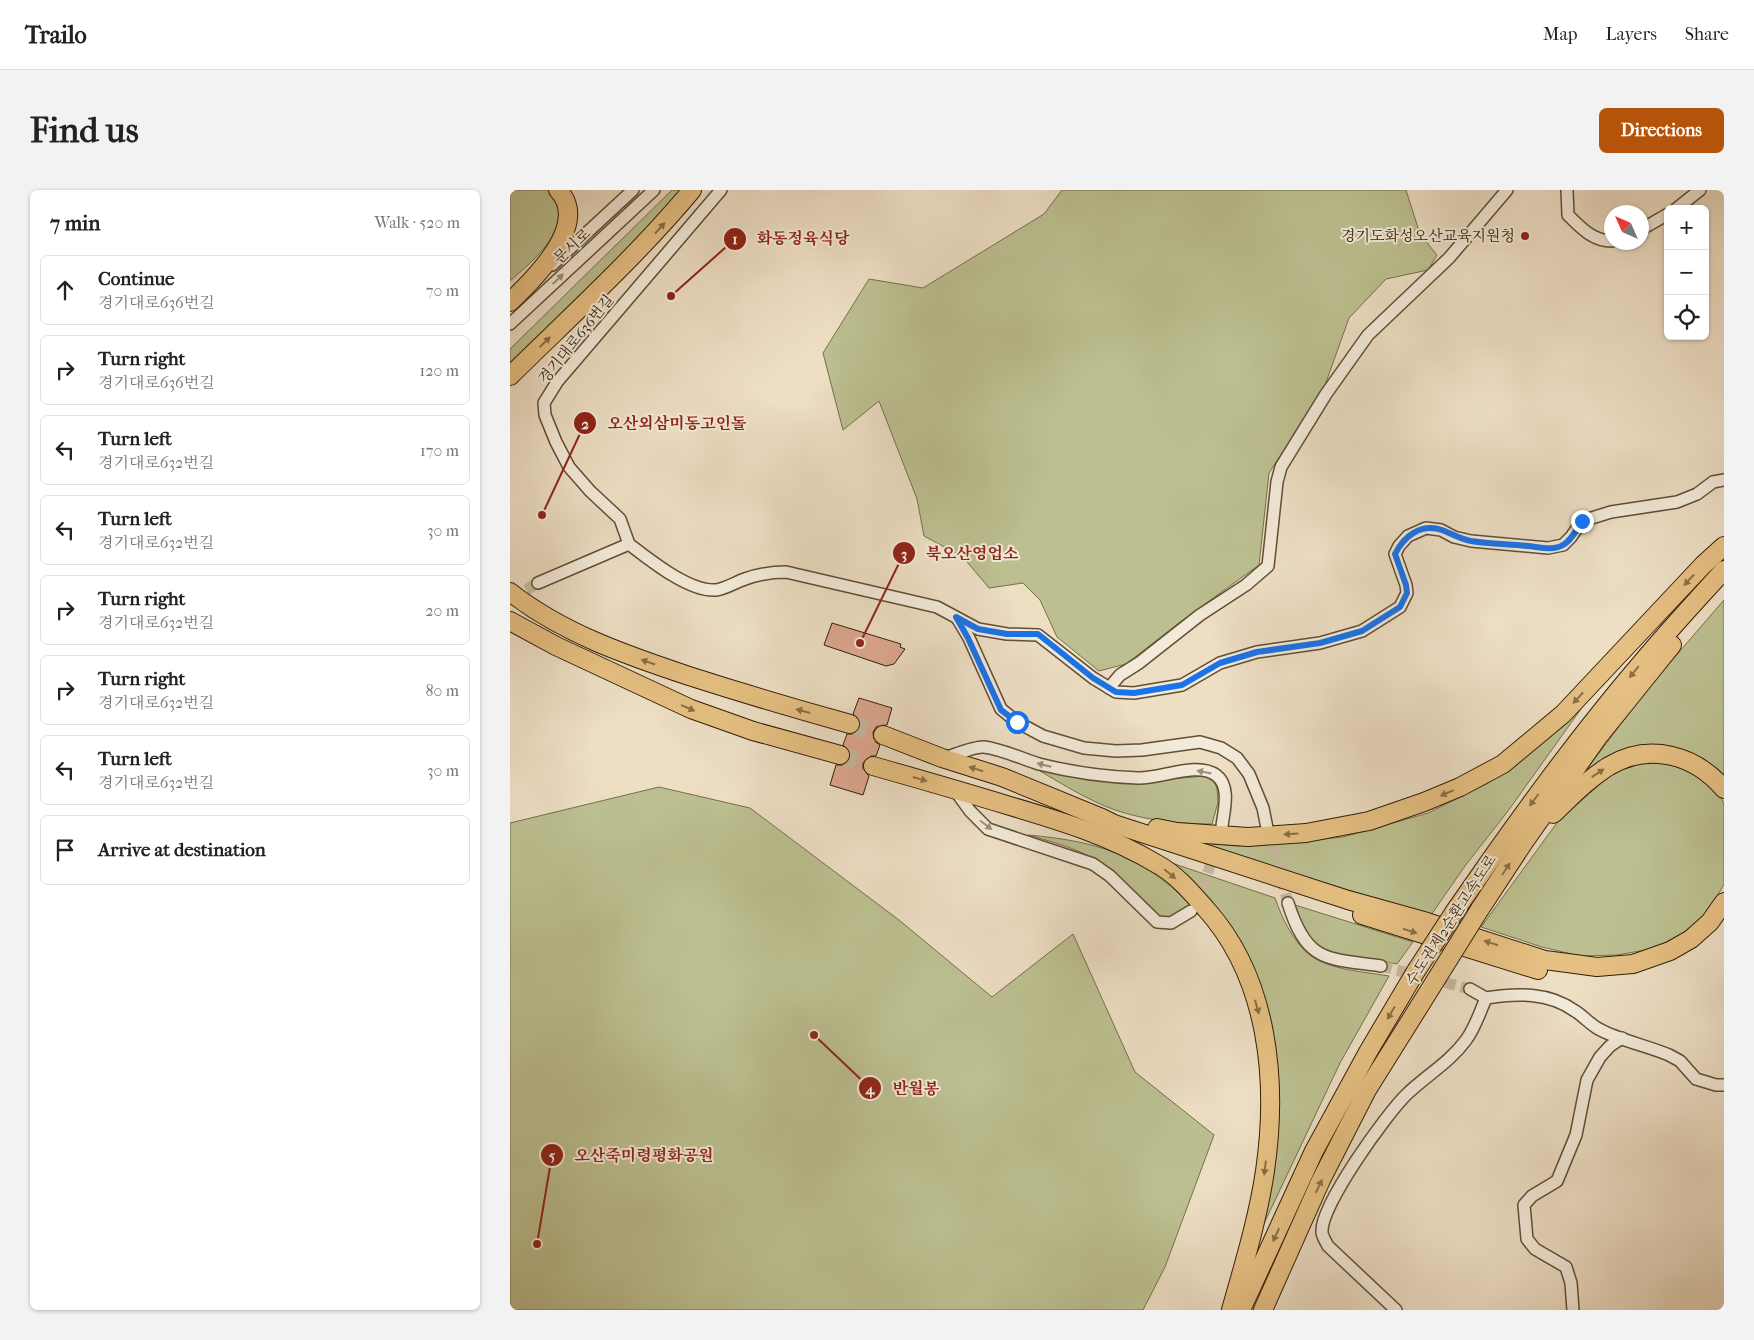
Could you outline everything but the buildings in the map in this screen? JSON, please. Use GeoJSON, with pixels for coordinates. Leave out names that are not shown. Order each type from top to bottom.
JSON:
{"type":"FeatureCollection","features":[{"type":"Feature","properties":{"kind":"highway"},"geometry":{"type":"LineString","coordinates":[[510,302],[551,256],[566,230],[569,220],[567,201],[558,190]]}},
{"type":"Feature","properties":{"kind":"highway"},"geometry":{"type":"LineString","coordinates":[[510,376],[612,278],[692,190]]}},
{"type":"Feature","properties":{"kind":"highway"},"geometry":{"type":"LineString","coordinates":[[1100,826],[1115,818],[1177,832],[1248,838],[1306,833],[1369,821],[1460,787],[1503,764],[1563,714],[1703,565],[1724,546]]}},
{"type":"Feature","properties":{"kind":"highway","name":"수도권제2순환고속도로"},"geometry":{"type":"LineString","coordinates":[[1242,1310],[1314,1152],[1368,1052],[1416,971],[1455,911],[1498,848],[1568,754],[1642,661],[1724,570]]}},
{"type":"Feature","properties":{"kind":"highway"},"geometry":{"type":"LineString","coordinates":[[510,584],[541,610],[565,626]]}},
{"type":"Feature","properties":{"kind":"highway","name":"수도권제2순환고속도로"},"geometry":{"type":"LineString","coordinates":[[1263,1310],[1321,1180],[1367,1090],[1480,909],[1524,842],[1598,737],[1674,642],[1724,585]]}},
{"type":"Feature","properties":{"kind":"highway"},"geometry":{"type":"LineString","coordinates":[[510,592],[539,613],[617,651],[764,700],[850,724]]}},
{"type":"Feature","properties":{"kind":"highway"},"geometry":{"type":"LineString","coordinates":[[510,609],[581,657]]}},
{"type":"Feature","properties":{"kind":"highway"},"geometry":{"type":"LineString","coordinates":[[510,621],[556,646],[691,709],[753,731],[840,755]]}},
{"type":"Feature","properties":{"kind":"highway"},"geometry":{"type":"LineString","coordinates":[[883,735],[942,758],[1002,777],[1100,826],[1159,865],[1191,892],[1222,926],[1241,959],[1257,1006],[1265,1034],[1270,1076],[1265,1171],[1247,1253],[1231,1310]]}},
{"type":"Feature","properties":{"kind":"highway"},"geometry":{"type":"LineString","coordinates":[[1524,842],[1588,780],[1611,765],[1632,757],[1653,754],[1670,755],[1688,760],[1706,770],[1724,789]]}},
{"type":"Feature","properties":{"kind":"highway"},"geometry":{"type":"LineString","coordinates":[[873,766],[954,789],[1100,826],[1114,824],[1339,897],[1427,922],[1545,960],[1597,967],[1633,964],[1670,950],[1691,939],[1710,922],[1724,902]]}},
{"type":"Feature","properties":{"kind":"highway"},"geometry":{"type":"LineString","coordinates":[[1100,826],[1107,833],[1537,970],[1596,978],[1646,970],[1675,960],[1702,945],[1724,923]]}},
{"type":"Feature","properties":{"kind":"street","name":"문시로"},"geometry":{"type":"LineString","coordinates":[[510,302],[633,190]]}},
{"type":"Feature","properties":{"kind":"street","name":"문시로"},"geometry":{"type":"LineString","coordinates":[[510,324],[654,190]]}},
{"type":"Feature","properties":{"kind":"street","name":"경기대로636번길"},"geometry":{"type":"LineString","coordinates":[[629,544],[620,519],[568,467],[545,415],[544,403],[557,382],[721,190]]}},
{"type":"Feature","properties":{"kind":"street"},"geometry":{"type":"LineString","coordinates":[[1109,688],[1120,675],[1139,663],[1200,615],[1246,585],[1268,566],[1277,482],[1281,467],[1326,394],[1368,335],[1449,258],[1507,190]]}},
{"type":"Feature","properties":{"kind":"street"},"geometry":{"type":"LineString","coordinates":[[1567,190],[1568,215],[1585,232],[1604,241]]}},
{"type":"Feature","properties":{"kind":"street"},"geometry":{"type":"LineString","coordinates":[[1681,205],[1700,190]]}},
{"type":"Feature","properties":{"kind":"street"},"geometry":{"type":"LineString","coordinates":[[1649,226],[1664,216]]}},
{"type":"Feature","properties":{"kind":"street"},"geometry":{"type":"LineString","coordinates":[[538,583],[629,544],[680,579],[701,588],[717,590],[747,578],[772,572],[786,572],[937,607],[978,629],[1007,634],[1038,634],[1093,678],[1109,688],[1116,692],[1134,693],[1182,685],[1220,663],[1257,652],[1320,643],[1362,631],[1400,607],[1407,593],[1395,554],[1408,536],[1426,528],[1441,530],[1454,537],[1471,541],[1548,548],[1562,546],[1582,521],[1611,512],[1677,502],[1698,494],[1714,482],[1724,480]]}},
{"type":"Feature","properties":{"kind":"street"},"geometry":{"type":"LineString","coordinates":[[956,617],[968,638],[1001,710],[1017,722],[1043,736],[1084,748],[1116,751],[1142,750],[1200,742],[1221,748],[1237,758],[1249,774],[1263,808],[1268,828]]}},
{"type":"Feature","properties":{"kind":"street"},"geometry":{"type":"LineString","coordinates":[[942,758],[983,747],[1041,764],[1081,773],[1139,778],[1192,770],[1206,771],[1216,774],[1222,781],[1225,790],[1222,826]]}},
{"type":"Feature","properties":{"kind":"street"},"geometry":{"type":"LineString","coordinates":[[954,789],[970,811],[988,829],[1093,864],[1110,876],[1157,922],[1171,923],[1190,911]]}},
{"type":"Feature","properties":{"kind":"street"},"geometry":{"type":"LineString","coordinates":[[1288,904],[1294,923],[1302,938],[1313,950],[1329,959],[1381,966]]}},
{"type":"Feature","properties":{"kind":"street"},"geometry":{"type":"LineString","coordinates":[[1470,988],[1486,998],[1506,995],[1537,996],[1558,1002],[1574,1010],[1597,1028],[1669,1055],[1680,1062],[1696,1079],[1716,1085],[1724,1085]]}},
{"type":"Feature","properties":{"kind":"street"},"geometry":{"type":"LineString","coordinates":[[1396,1310],[1328,1246],[1322,1233],[1324,1222],[1335,1194],[1380,1128],[1406,1095],[1427,1076],[1447,1062],[1467,1039],[1486,998]]}},
{"type":"Feature","properties":{"kind":"street"},"geometry":{"type":"LineString","coordinates":[[1573,1310],[1571,1283],[1566,1267],[1535,1249],[1527,1238],[1524,1205],[1532,1196],[1557,1181],[1576,1134],[1587,1080],[1600,1057],[1610,1046],[1622,1038]]}},
{"type":"Feature","properties":{"kind":"green space"},"geometry":{"type":"Polygon","coordinates":[[[510,190],[549,190],[559,211],[559,221],[550,241],[510,281],[510,190]]]}},
{"type":"Feature","properties":{"kind":"green space"},"geometry":{"type":"Polygon","coordinates":[[[672,190],[682,190],[654,223],[510,366],[510,349],[672,190]]]}},
{"type":"Feature","properties":{"kind":"green space"},"geometry":{"type":"Polygon","coordinates":[[[1062,190],[1406,190],[1420,234],[1437,255],[1428,270],[1386,279],[1349,318],[1324,388],[1269,473],[1259,565],[1126,664],[1099,671],[1057,637],[1040,600],[1023,583],[989,588],[963,557],[924,536],[917,499],[879,401],[843,430],[823,353],[869,279],[923,288],[1044,214],[1062,190]]]}},
{"type":"Feature","properties":{"kind":"green space"},"geometry":{"type":"Polygon","coordinates":[[[1724,600],[1724,780],[1707,764],[1607,759],[1584,773],[1648,688],[1724,600]]]}},
{"type":"Feature","properties":{"kind":"green space"},"geometry":{"type":"Polygon","coordinates":[[[1581,709],[1431,915],[1262,864],[1202,843],[1238,846],[1343,837],[1428,813],[1488,783],[1527,756],[1581,709]]]}},
{"type":"Feature","properties":{"kind":"green space"},"geometry":{"type":"Polygon","coordinates":[[[1662,761],[1683,767],[1715,788],[1724,803],[1724,884],[1707,914],[1678,937],[1651,949],[1617,955],[1580,956],[1542,947],[1481,927],[1567,809],[1603,778],[1624,767],[1662,761]]]}},
{"type":"Feature","properties":{"kind":"green space"},"geometry":{"type":"Polygon","coordinates":[[[1040,771],[1146,781],[1205,776],[1214,782],[1217,788],[1218,802],[1212,824],[1154,820],[1125,813],[1098,803],[1040,771]]]}},
{"type":"Feature","properties":{"kind":"green space"},"geometry":{"type":"Polygon","coordinates":[[[659,787],[750,808],[899,920],[992,997],[1073,934],[1135,1072],[1214,1135],[1165,1267],[1143,1310],[510,1310],[510,823],[659,787]]]}},
{"type":"Feature","properties":{"kind":"green space"},"geometry":{"type":"Polygon","coordinates":[[[1028,835],[1075,841],[1116,853],[1153,873],[1190,904],[1176,915],[1168,918],[1159,917],[1102,863],[1071,848],[1028,835]]]}},
{"type":"Feature","properties":{"kind":"green space"},"geometry":{"type":"Polygon","coordinates":[[[1163,860],[1275,898],[1294,937],[1311,956],[1319,961],[1348,970],[1389,976],[1340,1063],[1261,1230],[1271,1184],[1251,968],[1163,860]]]}},
{"type":"Feature","properties":{"kind":"green space"},"geometry":{"type":"Polygon","coordinates":[[[1295,905],[1413,942],[1397,964],[1327,952],[1308,938],[1295,905]]]}},
{"type":"Feature","properties":{"kind":"tunnel"},"geometry":{"type":"LineString","coordinates":[[512,598],[538,583]]}},
{"type":"Feature","properties":{"kind":"tunnel"},"geometry":{"type":"LineString","coordinates":[[850,724],[883,735]]}},
{"type":"Feature","properties":{"kind":"tunnel"},"geometry":{"type":"LineString","coordinates":[[840,755],[873,766]]}},
{"type":"Feature","properties":{"kind":"tunnel"},"geometry":{"type":"LineString","coordinates":[[1195,903],[1203,889],[1221,829]]}},
{"type":"Feature","properties":{"kind":"tunnel"},"geometry":{"type":"LineString","coordinates":[[1268,830],[1288,903]]}},
{"type":"Feature","properties":{"kind":"tunnel"},"geometry":{"type":"LineString","coordinates":[[1381,966],[1470,989]]}},
{"type":"Feature","properties":{"kind":"place","name":"경기도화성오산교육지원청"},"geometry":{"type":"Point","coordinates":[1525,236]}},
{"type":"Feature","properties":{"kind":"place","name":"화동정육식당"},"geometry":{"type":"Point","coordinates":[671,296]}},
{"type":"Feature","properties":{"kind":"place","name":"오산외삼미동고인돌"},"geometry":{"type":"Point","coordinates":[542,515]}},
{"type":"Feature","properties":{"kind":"place","name":"북오산영업소"},"geometry":{"type":"Point","coordinates":[860,643]}},
{"type":"Feature","properties":{"kind":"place","name":"반월봉"},"geometry":{"type":"Point","coordinates":[814,1035]}},
{"type":"Feature","properties":{"kind":"place","name":"오산죽미령평화공원"},"geometry":{"type":"Point","coordinates":[537,1244]}},
{"type":"Feature","properties":{"kind":"route"},"geometry":{"type":"LineString","coordinates":[[1017,722],[1001,710],[968,638],[956,617],[978,629],[1007,634],[1038,634],[1093,678],[1116,692],[1134,693],[1182,685],[1220,663],[1257,652],[1320,643],[1362,631],[1400,607],[1407,593],[1395,554],[1408,536],[1415,532],[1426,528],[1441,530],[1454,537],[1471,541],[1548,548],[1562,546],[1582,521]]}}]}
